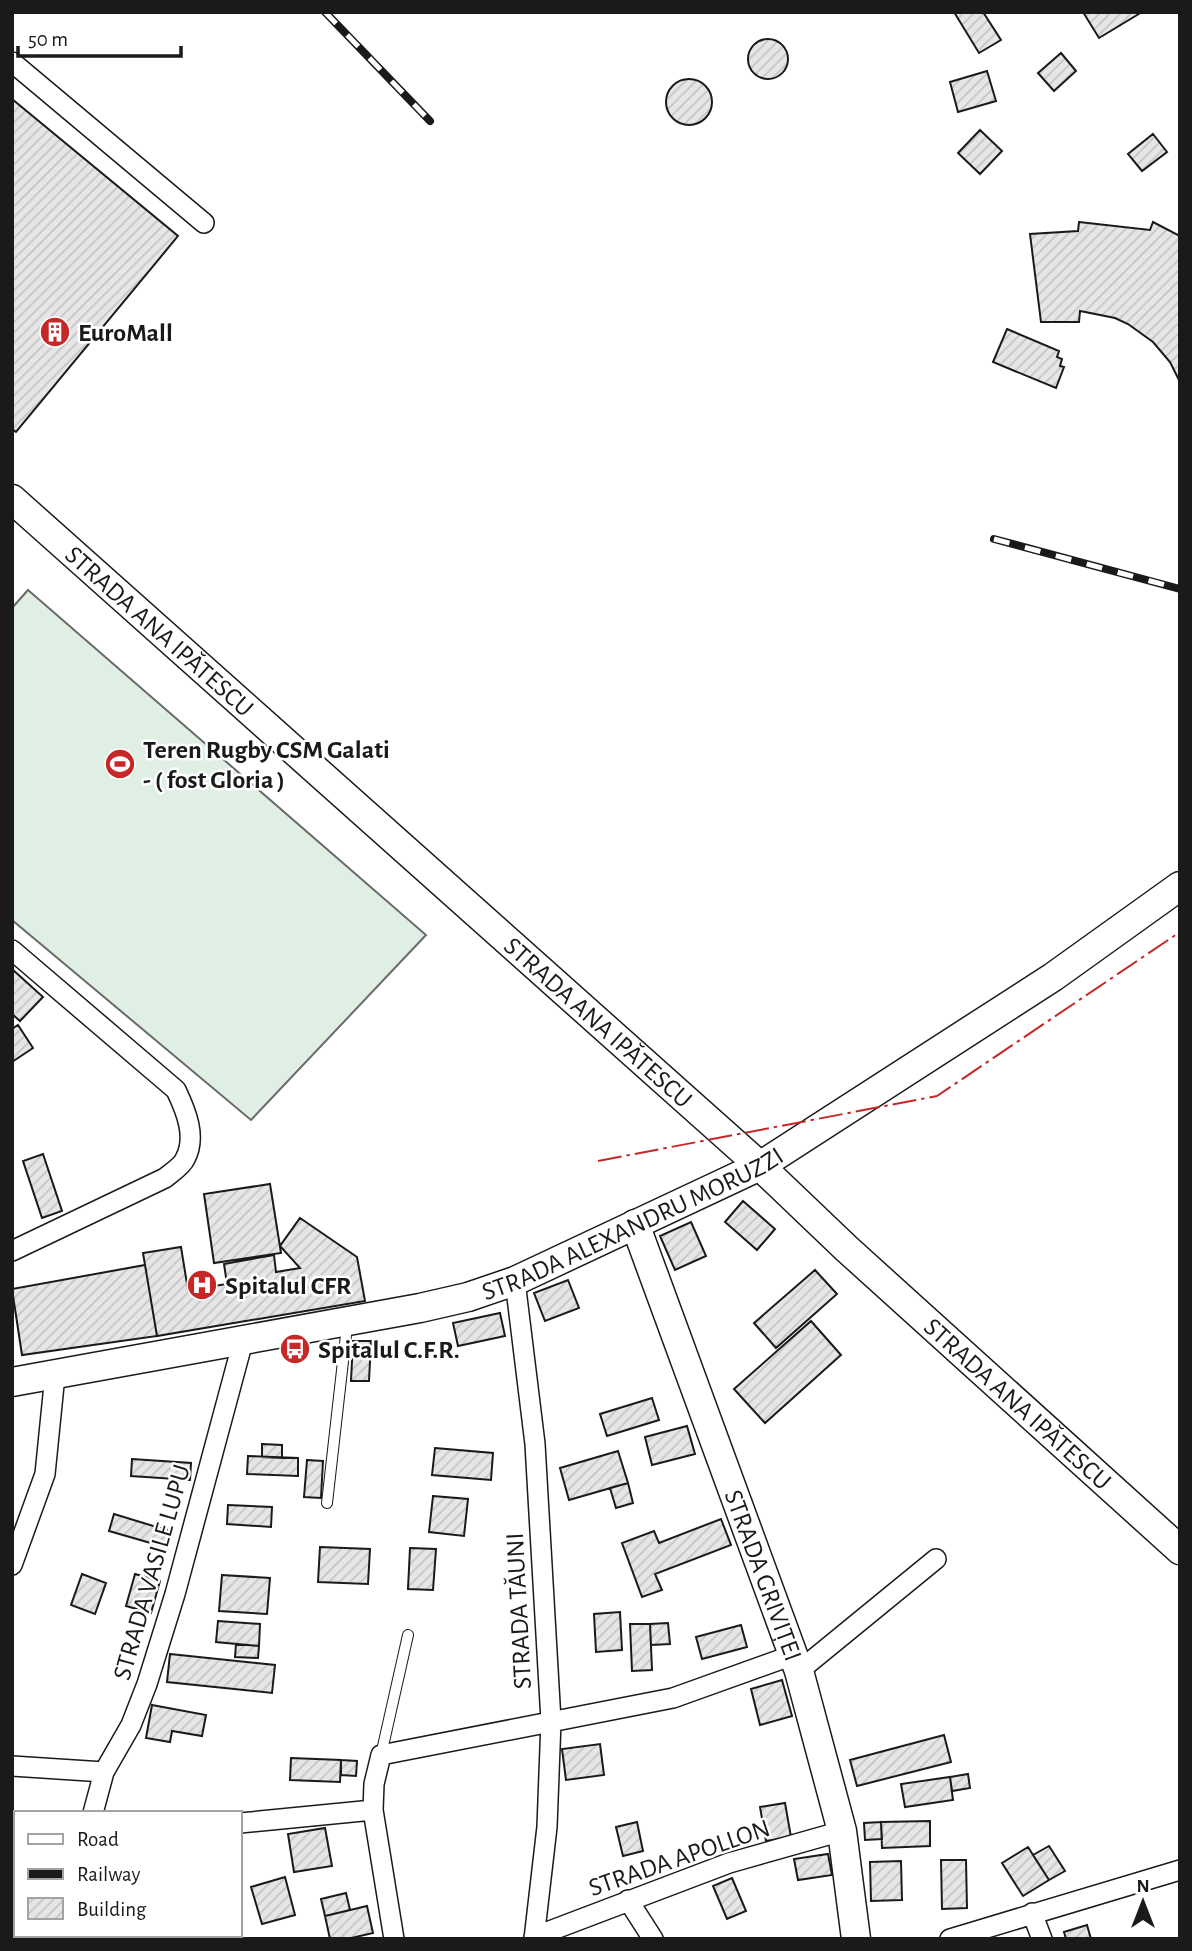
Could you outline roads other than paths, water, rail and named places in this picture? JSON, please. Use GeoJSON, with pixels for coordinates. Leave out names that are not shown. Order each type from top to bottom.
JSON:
{"type":"FeatureCollection","features":[{"type":"Feature","properties":{"kind":"street"},"geometry":{"type":"LineString","coordinates":[[12,62],[204,223]]}},
{"type":"Feature","properties":{"kind":"street","name":"STRADA ANA IPĂTESCU"},"geometry":{"type":"LineString","coordinates":[[12,499],[760,1166],[847,1249],[1180,1549]]}},
{"type":"Feature","properties":{"kind":"street","name":"STRADA ALEXANDRU MORUZZI"},"geometry":{"type":"LineString","coordinates":[[12,1382],[347,1322],[468,1297],[515,1281],[760,1166],[1052,977],[1180,886]]}},
{"type":"Feature","properties":{"kind":"street"},"geometry":{"type":"LineString","coordinates":[[12,950],[176,1090],[186,1110],[191,1133],[185,1160],[165,1178],[12,1251]]}},
{"type":"Feature","properties":{"kind":"street","name":"STRADA GRIVIȚEI"},"geometry":{"type":"LineString","coordinates":[[635,1224],[796,1663],[842,1831],[856,1939]]}},
{"type":"Feature","properties":{"kind":"street","name":"STRADA TĂUNI"},"geometry":{"type":"LineString","coordinates":[[515,1281],[535,1444],[551,1721],[547,1827],[534,1938]]}},
{"type":"Feature","properties":{"kind":"street","name":"STRADA VASILE LUPU"},"geometry":{"type":"LineString","coordinates":[[94,1811],[104,1772],[131,1725],[151,1671],[175,1594],[243,1340]]}},
{"type":"Feature","properties":{"kind":"street"},"geometry":{"type":"LineString","coordinates":[[12,1566],[45,1474],[55,1375]]}},
{"type":"Feature","properties":{"kind":"street"},"geometry":{"type":"LineString","coordinates":[[394,1939],[373,1810],[374,1784],[381,1755],[673,1698],[796,1663],[936,1559]]}},
{"type":"Feature","properties":{"kind":"street"},"geometry":{"type":"LineString","coordinates":[[12,1766],[104,1772]]}},
{"type":"Feature","properties":{"kind":"street"},"geometry":{"type":"LineString","coordinates":[[242,1823],[373,1810]]}},
{"type":"Feature","properties":{"kind":"street","name":"STRADA APOLLON"},"geometry":{"type":"LineString","coordinates":[[534,1938],[729,1863],[842,1831]]}},
{"type":"Feature","properties":{"kind":"street"},"geometry":{"type":"LineString","coordinates":[[950,1939],[1180,1870]]}},
{"type":"Feature","properties":{"kind":"street"},"geometry":{"type":"LineString","coordinates":[[628,1900],[653,1939]]}},
{"type":"Feature","properties":{"kind":"street"},"geometry":{"type":"LineString","coordinates":[[1032,1913],[1042,1939]]}},
{"type":"Feature","properties":{"kind":"lane"},"geometry":{"type":"LineString","coordinates":[[327,1503],[347,1322]]}},
{"type":"Feature","properties":{"kind":"lane"},"geometry":{"type":"LineString","coordinates":[[381,1755],[408,1635]]}},
{"type":"Feature","properties":{"kind":"railway"},"geometry":{"type":"LineString","coordinates":[[325,12],[430,121]]}},
{"type":"Feature","properties":{"kind":"railway"},"geometry":{"type":"LineString","coordinates":[[994,539],[1180,589]]}},
{"type":"Feature","properties":{"kind":"place","name":"EuroMall"},"geometry":{"type":"Point","coordinates":[55,332]}},
{"type":"Feature","properties":{"kind":"place","name":"Teren Rugby CSM Galati - ( fost Gloria )"},"geometry":{"type":"Point","coordinates":[120,764]}},
{"type":"Feature","properties":{"kind":"place","name":"Spitalul CFR"},"geometry":{"type":"Point","coordinates":[202,1285]}},
{"type":"Feature","properties":{"kind":"place","name":"Spitalul C.F.R."},"geometry":{"type":"Point","coordinates":[295,1349]}}]}
